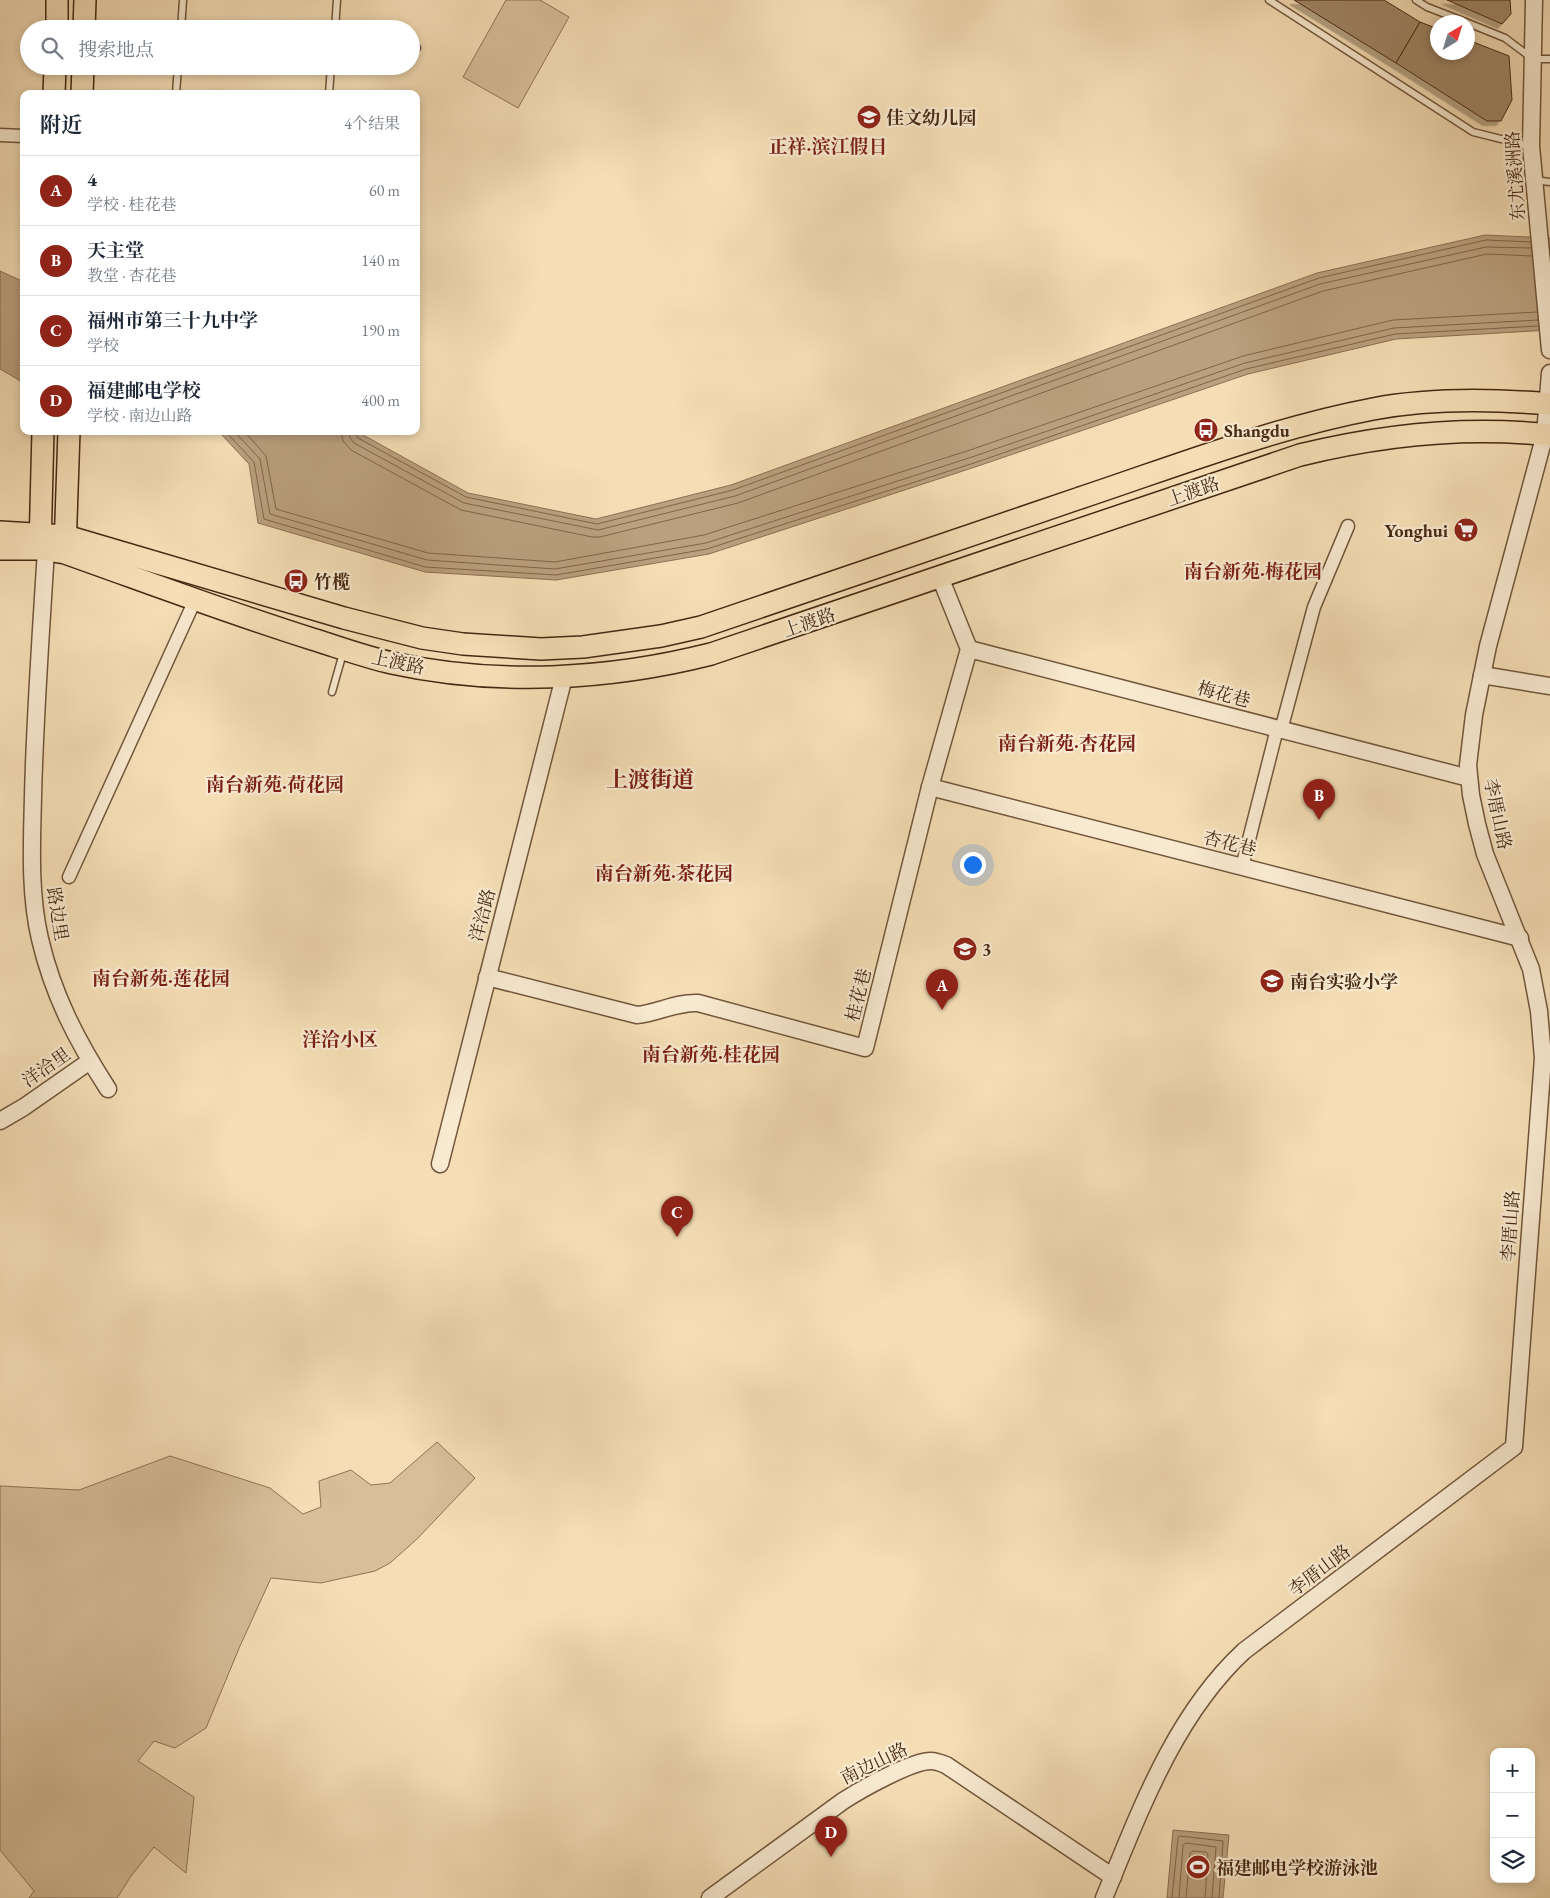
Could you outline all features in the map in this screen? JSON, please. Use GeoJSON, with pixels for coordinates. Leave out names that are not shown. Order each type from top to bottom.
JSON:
{"type":"FeatureCollection","features":[{"type":"Feature","properties":{"kind":"main road"},"geometry":{"type":"LineString","coordinates":[[57,0],[57,20]]}},
{"type":"Feature","properties":{"kind":"main road"},"geometry":{"type":"LineString","coordinates":[[84,20],[85,0]]}},
{"type":"Feature","properties":{"kind":"main road"},"geometry":{"type":"LineString","coordinates":[[54,90],[55,75]]}},
{"type":"Feature","properties":{"kind":"main road"},"geometry":{"type":"LineString","coordinates":[[82,90],[83,75]]}},
{"type":"Feature","properties":{"kind":"main road","name":"上渡路"},"geometry":{"type":"LineString","coordinates":[[51,544],[422,638],[501,647],[541,649],[583,647],[642,639],[701,627],[1188,462],[1313,422],[1375,409],[1435,402],[1482,400],[1549,404]]}},
{"type":"Feature","properties":{"kind":"main road","name":"上渡路"},"geometry":{"type":"LineString","coordinates":[[51,544],[250,620],[392,663],[431,670],[504,676],[564,677],[632,671],[712,654],[1281,461],[1320,450],[1359,443],[1449,432],[1489,431],[1548,434]]}},
{"type":"Feature","properties":{"kind":"main road"},"geometry":{"type":"LineString","coordinates":[[42,435],[51,544]]}},
{"type":"Feature","properties":{"kind":"main road"},"geometry":{"type":"LineString","coordinates":[[51,544],[68,435]]}},
{"type":"Feature","properties":{"kind":"main road"},"geometry":{"type":"LineString","coordinates":[[0,532],[51,544]]}},
{"type":"Feature","properties":{"kind":"main road"},"geometry":{"type":"LineString","coordinates":[[0,549],[51,544]]}},
{"type":"Feature","properties":{"kind":"street","name":"东尤溪洲路"},"geometry":{"type":"LineString","coordinates":[[1534,0],[1531,146],[1550,350]]}},
{"type":"Feature","properties":{"kind":"street"},"geometry":{"type":"LineString","coordinates":[[0,136],[20,136]]}},
{"type":"Feature","properties":{"kind":"street","name":"李厝山路"},"geometry":{"type":"LineString","coordinates":[[1104,1898],[1151,1786],[1167,1756],[1200,1702],[1231,1663],[1244,1650],[1514,1447],[1543,1058],[1537,996],[1531,969],[1485,854],[1476,824],[1469,778],[1470,741],[1482,675],[1548,434],[1550,373]]}},
{"type":"Feature","properties":{"kind":"street"},"geometry":{"type":"LineString","coordinates":[[1242,867],[1314,607],[1348,526]]}},
{"type":"Feature","properties":{"kind":"street","name":"路边里"},"geometry":{"type":"LineString","coordinates":[[51,544],[34,750],[31,848],[34,898],[39,937],[52,983],[63,1010],[90,1061],[108,1089]]}},
{"type":"Feature","properties":{"kind":"street"},"geometry":{"type":"LineString","coordinates":[[940,577],[969,649]]}},
{"type":"Feature","properties":{"kind":"street"},"geometry":{"type":"LineString","coordinates":[[70,877],[195,600]]}},
{"type":"Feature","properties":{"kind":"street","name":"梅花巷"},"geometry":{"type":"LineString","coordinates":[[969,649],[1469,778]]}},
{"type":"Feature","properties":{"kind":"street","name":"桂花巷"},"geometry":{"type":"LineString","coordinates":[[487,977],[636,1015],[679,1004],[698,1003],[866,1048],[930,787],[969,649]]}},
{"type":"Feature","properties":{"kind":"street"},"geometry":{"type":"LineString","coordinates":[[1482,675],[1550,686]]}},
{"type":"Feature","properties":{"kind":"street","name":"洋洽路"},"geometry":{"type":"LineString","coordinates":[[440,1164],[564,677]]}},
{"type":"Feature","properties":{"kind":"street","name":"杏花巷"},"geometry":{"type":"LineString","coordinates":[[930,787],[1520,938]]}},
{"type":"Feature","properties":{"kind":"street","name":"洋洽里"},"geometry":{"type":"LineString","coordinates":[[0,1121],[24,1107],[90,1061]]}},
{"type":"Feature","properties":{"kind":"street","name":"南边山路"},"geometry":{"type":"LineString","coordinates":[[710,1898],[862,1788],[916,1764],[932,1760],[946,1765],[1113,1877]]}},
{"type":"Feature","properties":{"kind":"lane"},"geometry":{"type":"LineString","coordinates":[[181,20],[183,0]]}},
{"type":"Feature","properties":{"kind":"lane"},"geometry":{"type":"LineString","coordinates":[[336,20],[337,0]]}},
{"type":"Feature","properties":{"kind":"lane"},"geometry":{"type":"LineString","coordinates":[[1269,0],[1473,132],[1531,146]]}},
{"type":"Feature","properties":{"kind":"lane"},"geometry":{"type":"LineString","coordinates":[[1416,0],[1427,7],[1447,15]]}},
{"type":"Feature","properties":{"kind":"lane"},"geometry":{"type":"LineString","coordinates":[[1475,26],[1505,38],[1533,59],[1550,59]]}},
{"type":"Feature","properties":{"kind":"lane"},"geometry":{"type":"LineString","coordinates":[[176,90],[177,75]]}},
{"type":"Feature","properties":{"kind":"lane"},"geometry":{"type":"LineString","coordinates":[[329,90],[330,75]]}},
{"type":"Feature","properties":{"kind":"lane"},"geometry":{"type":"LineString","coordinates":[[1533,180],[1550,182]]}},
{"type":"Feature","properties":{"kind":"lane"},"geometry":{"type":"LineString","coordinates":[[332,692],[344,649]]}},
{"type":"Feature","properties":{"kind":"shaded area"},"geometry":{"type":"Polygon","coordinates":[[[506,0],[540,0],[569,17],[518,108],[463,77],[506,0]]]}},
{"type":"Feature","properties":{"kind":"shaded area"},"geometry":{"type":"Polygon","coordinates":[[[437,1442],[475,1478],[417,1539],[390,1563],[375,1571],[321,1583],[271,1578],[206,1728],[175,1748],[154,1741],[138,1761],[194,1797],[186,1873],[154,1847],[131,1876],[117,1898],[29,1898],[34,1891],[0,1850],[0,1486],[79,1490],[170,1456],[270,1488],[303,1514],[321,1507],[319,1481],[351,1470],[371,1485],[390,1483],[437,1442]]]}},
{"type":"Feature","properties":{"kind":"water"},"geometry":{"type":"Polygon","coordinates":[[[1485,235],[1550,238],[1550,330],[1396,339],[1248,374],[975,467],[709,554],[556,580],[425,572],[258,523],[249,464],[222,435],[363,435],[468,493],[596,519],[731,485],[1317,273],[1485,235]]]}},
{"type":"Feature","properties":{"kind":"water"},"geometry":{"type":"Polygon","coordinates":[[[0,271],[20,280],[20,381],[0,369],[0,271]]]}},
{"type":"Feature","properties":{"kind":"water","name":"福建邮电学校游泳池"},"geometry":{"type":"Polygon","coordinates":[[[1173,1830],[1229,1835],[1223,1898],[1167,1898],[1173,1830]]]}},
{"type":"Feature","properties":{"kind":"building"},"geometry":{"type":"Polygon","coordinates":[[[1294,0],[1384,0],[1420,22],[1396,63],[1294,0]]]}},
{"type":"Feature","properties":{"kind":"building"},"geometry":{"type":"Polygon","coordinates":[[[1447,0],[1510,0],[1511,14],[1502,24],[1447,0]]]}},
{"type":"Feature","properties":{"kind":"building"},"geometry":{"type":"Polygon","coordinates":[[[1420,22],[1430,26],[1430,60],[1475,60],[1475,43],[1509,56],[1512,100],[1501,121],[1487,121],[1396,63],[1420,22]]]}},
{"type":"Feature","properties":{"kind":"place","name":"佳文幼儿园"},"geometry":{"type":"Point","coordinates":[869,117]}},
{"type":"Feature","properties":{"kind":"place","name":"Shangdu"},"geometry":{"type":"Point","coordinates":[1206,430]}},
{"type":"Feature","properties":{"kind":"place","name":"Yonghui"},"geometry":{"type":"Point","coordinates":[1466,530]}},
{"type":"Feature","properties":{"kind":"place","name":"竹榄"},"geometry":{"type":"Point","coordinates":[296,581]}},
{"type":"Feature","properties":{"kind":"place","name":"天主堂"},"geometry":{"type":"Point","coordinates":[1319,820]}},
{"type":"Feature","properties":{"kind":"place","name":"3"},"geometry":{"type":"Point","coordinates":[965,949]}},
{"type":"Feature","properties":{"kind":"place","name":"南台实验小学"},"geometry":{"type":"Point","coordinates":[1272,981]}},
{"type":"Feature","properties":{"kind":"place","name":"4"},"geometry":{"type":"Point","coordinates":[942,1010]}},
{"type":"Feature","properties":{"kind":"place","name":"福州市第三十九中学"},"geometry":{"type":"Point","coordinates":[677,1237]}},
{"type":"Feature","properties":{"kind":"place","name":"福建邮电学校"},"geometry":{"type":"Point","coordinates":[831,1857]}},
{"type":"Feature","properties":{"kind":"place","name":"福建邮电学校游泳池"},"geometry":{"type":"Point","coordinates":[1198,1867]}},
{"type":"Feature","properties":{"kind":"district","name":"正祥·滨江假日"},"geometry":{"type":"Point","coordinates":[828,146]}},
{"type":"Feature","properties":{"kind":"district","name":"南台新苑·梅花园"},"geometry":{"type":"Point","coordinates":[1253,571]}},
{"type":"Feature","properties":{"kind":"district","name":"南台新苑·杏花园"},"geometry":{"type":"Point","coordinates":[1067,743]}},
{"type":"Feature","properties":{"kind":"district","name":"上渡街道"},"geometry":{"type":"Point","coordinates":[650,779]}},
{"type":"Feature","properties":{"kind":"district","name":"南台新苑·荷花园"},"geometry":{"type":"Point","coordinates":[275,784]}},
{"type":"Feature","properties":{"kind":"district","name":"南台新苑·茶花园"},"geometry":{"type":"Point","coordinates":[664,873]}},
{"type":"Feature","properties":{"kind":"district","name":"南台新苑·莲花园"},"geometry":{"type":"Point","coordinates":[161,978]}},
{"type":"Feature","properties":{"kind":"district","name":"洋洽小区"},"geometry":{"type":"Point","coordinates":[340,1039]}},
{"type":"Feature","properties":{"kind":"district","name":"南台新苑·桂花园"},"geometry":{"type":"Point","coordinates":[711,1054]}}]}
